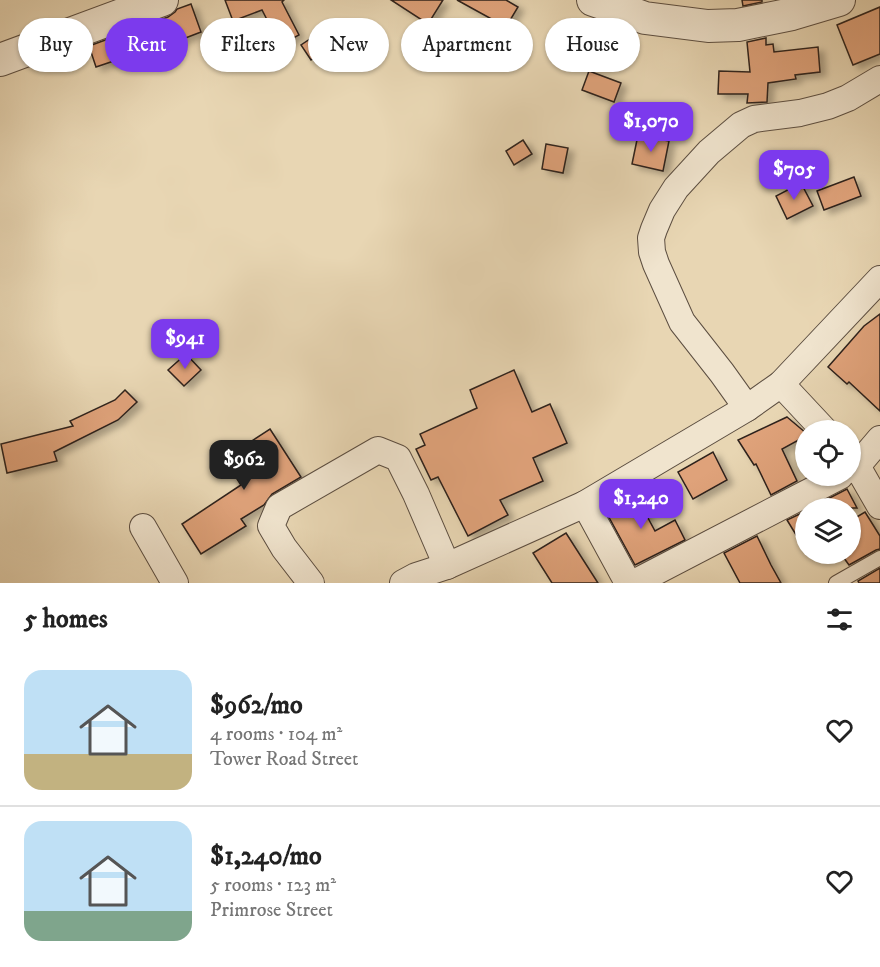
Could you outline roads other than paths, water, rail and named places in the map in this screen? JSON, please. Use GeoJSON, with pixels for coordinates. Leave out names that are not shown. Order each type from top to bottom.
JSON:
{"type":"FeatureCollection","features":[{"type":"Feature","properties":{"kind":"street"},"geometry":{"type":"LineString","coordinates":[[0,60],[162,0]]}},
{"type":"Feature","properties":{"kind":"street"},"geometry":{"type":"LineString","coordinates":[[593,0],[644,9],[708,26],[738,25],[792,14],[839,0]]}},
{"type":"Feature","properties":{"kind":"street"},"geometry":{"type":"LineString","coordinates":[[747,408],[682,322],[652,252],[651,238],[654,229],[662,210],[685,178],[709,152],[741,125],[754,119],[800,113],[828,105],[848,98],[880,79]]}},
{"type":"Feature","properties":{"kind":"street"},"geometry":{"type":"LineString","coordinates":[[414,581],[585,504],[747,408],[781,384],[880,279]]}},
{"type":"Feature","properties":{"kind":"street"},"geometry":{"type":"LineString","coordinates":[[781,384],[815,420]]}},
{"type":"Feature","properties":{"kind":"street"},"geometry":{"type":"LineString","coordinates":[[861,457],[880,439]]}},
{"type":"Feature","properties":{"kind":"street"},"geometry":{"type":"LineString","coordinates":[[311,583],[284,548],[271,526],[279,507],[378,450],[398,458],[447,566]]}},
{"type":"Feature","properties":{"kind":"street"},"geometry":{"type":"LineString","coordinates":[[861,482],[880,506]]}},
{"type":"Feature","properties":{"kind":"street"},"geometry":{"type":"LineString","coordinates":[[634,583],[816,486]]}},
{"type":"Feature","properties":{"kind":"street"},"geometry":{"type":"LineString","coordinates":[[585,504],[628,583]]}},
{"type":"Feature","properties":{"kind":"street"},"geometry":{"type":"LineString","coordinates":[[143,527],[175,583]]}},
{"type":"Feature","properties":{"kind":"lane"},"geometry":{"type":"LineString","coordinates":[[836,583],[880,558]]}}]}
